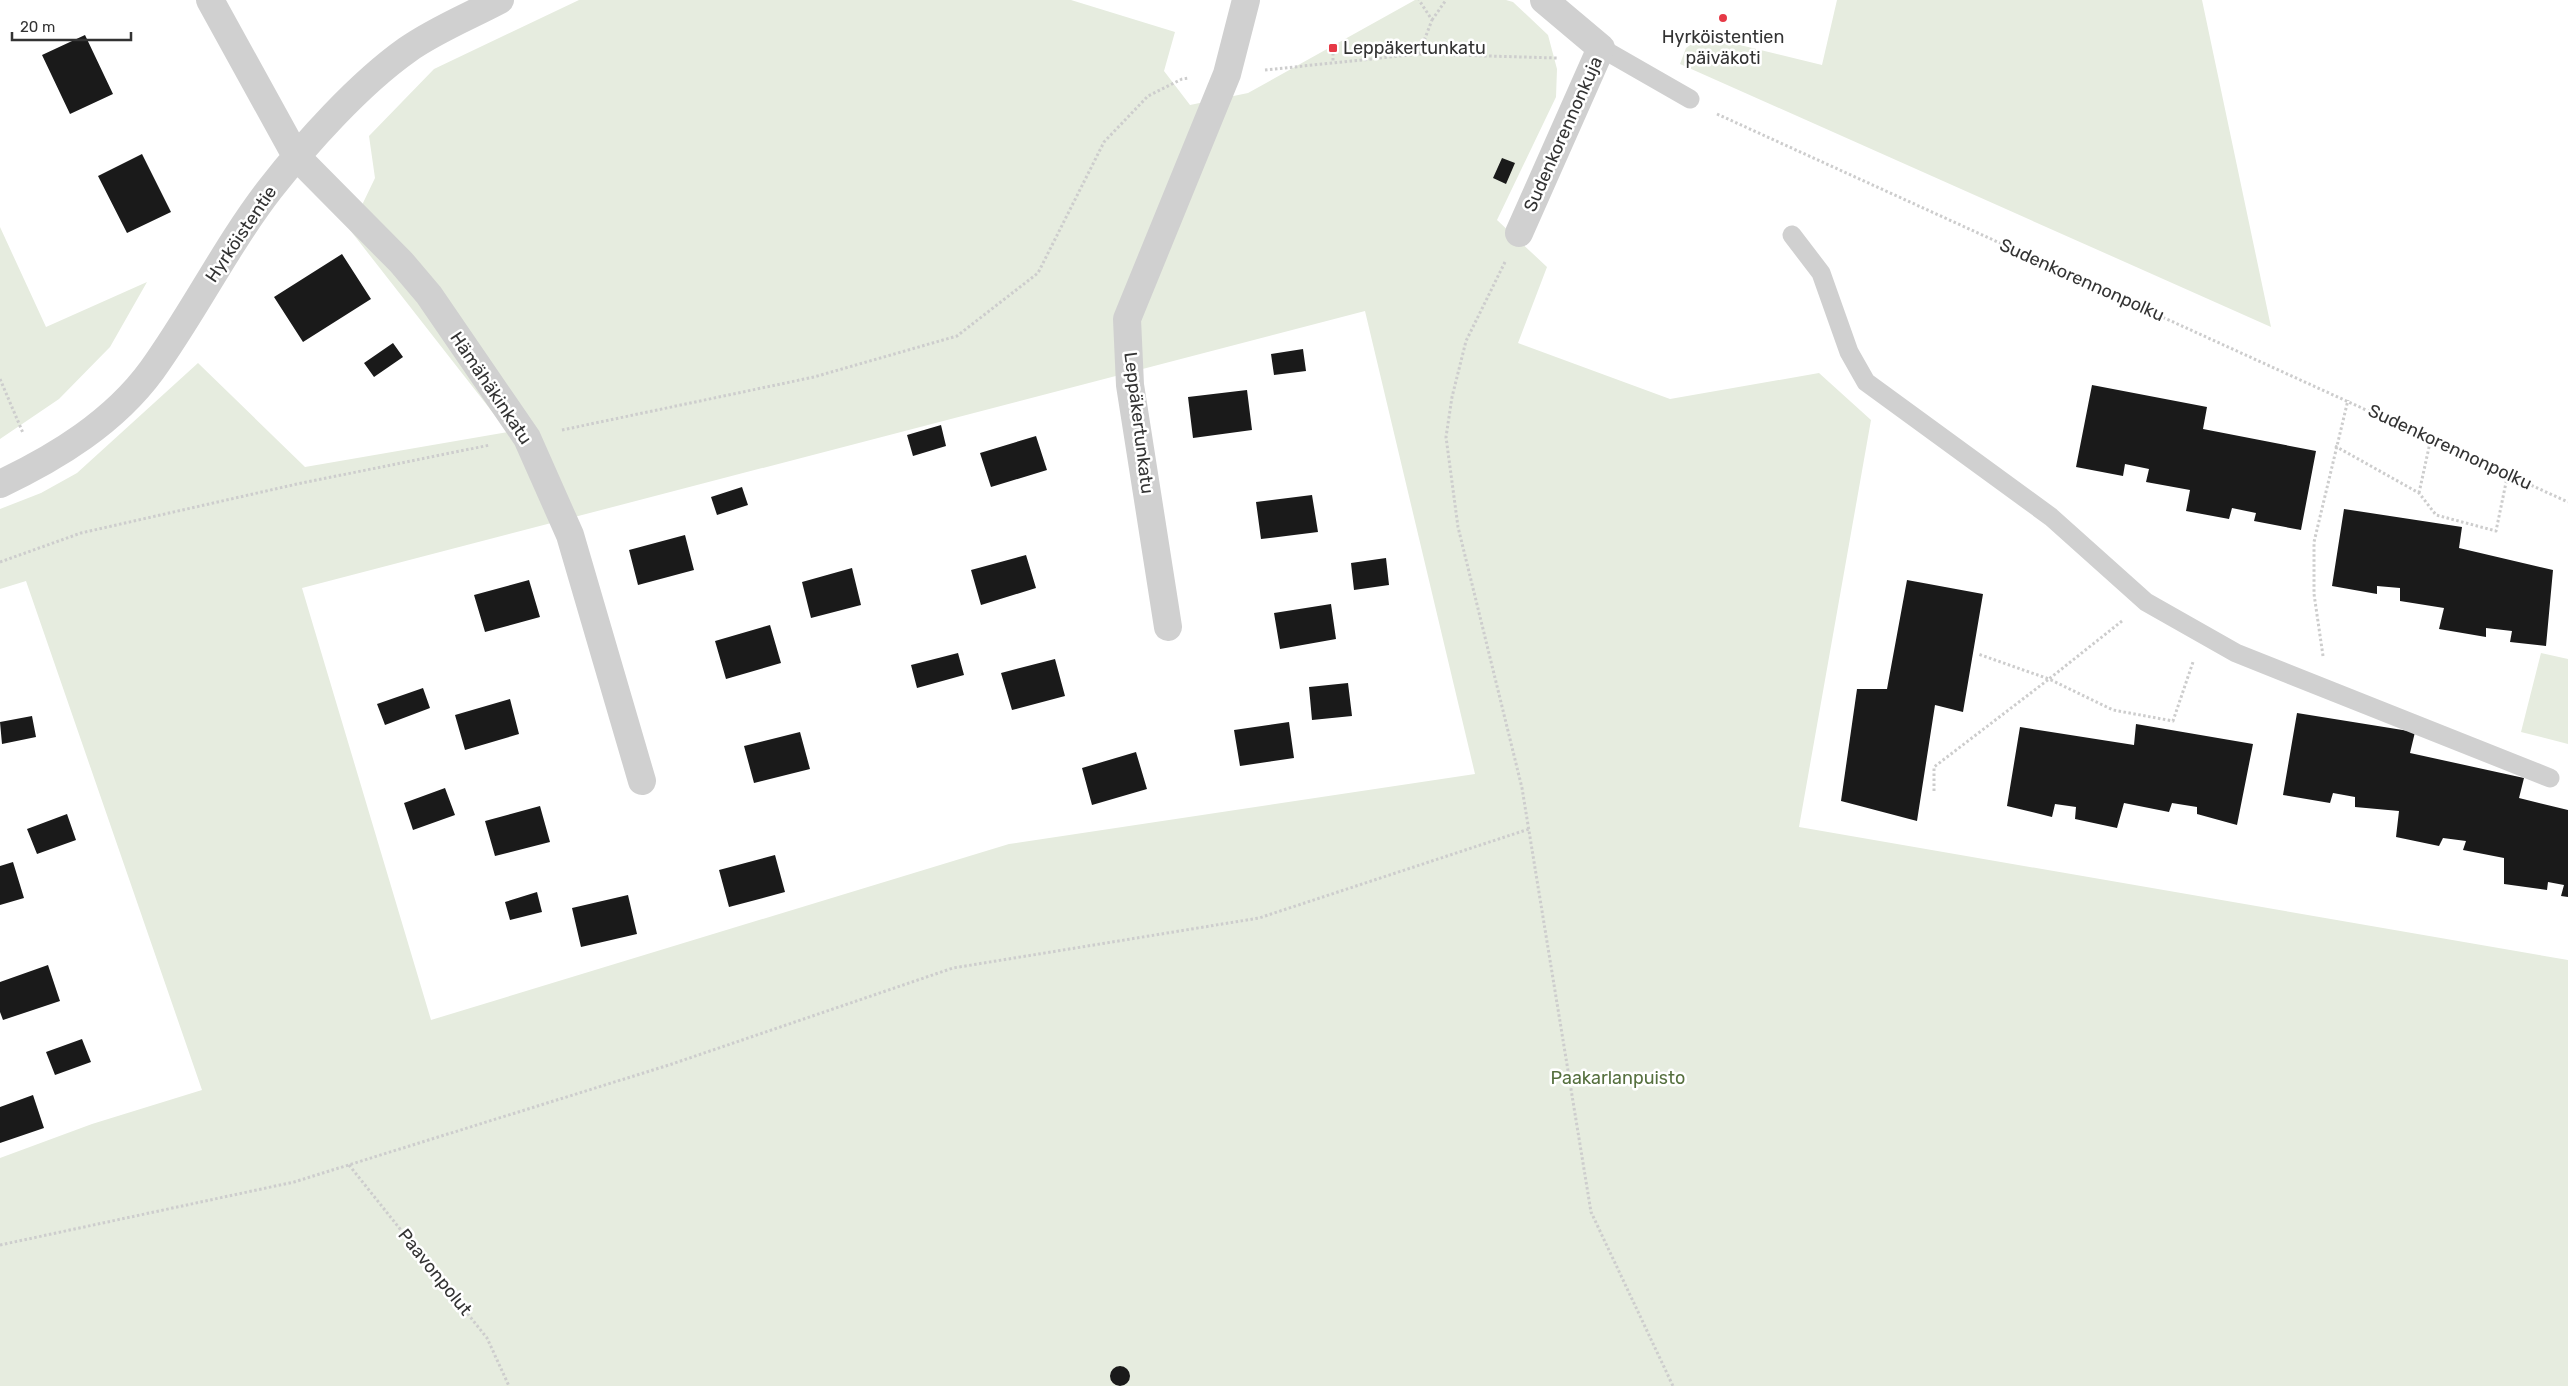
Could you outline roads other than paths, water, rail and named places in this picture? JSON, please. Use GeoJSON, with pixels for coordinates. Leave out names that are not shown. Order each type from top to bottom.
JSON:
{"type":"FeatureCollection","features":[{"type":"Feature","properties":{"kind":"street","name":"Hämähäkinkatu"},"geometry":{"type":"LineString","coordinates":[[210,0],[296,156],[401,262],[429,295],[527,438],[570,535],[642,781]]}},
{"type":"Feature","properties":{"kind":"street","name":"Hyrköistentie"},"geometry":{"type":"LineString","coordinates":[[0,484],[40,465],[81,438],[123,403],[152,371],[268,192],[296,156],[388,64],[409,48],[500,0]]}},
{"type":"Feature","properties":{"kind":"street","name":"Leppäkertunkatu"},"geometry":{"type":"LineString","coordinates":[[1168,627],[1130,385],[1127,319],[1227,74],[1246,0]]}},
{"type":"Feature","properties":{"kind":"street","name":"Sudenkorennonkuja"},"geometry":{"type":"LineString","coordinates":[[1519,233],[1601,48],[1544,0]]}},
{"type":"Feature","properties":{"kind":"lane"},"geometry":{"type":"LineString","coordinates":[[1601,48],[1690,99]]}},
{"type":"Feature","properties":{"kind":"lane"},"geometry":{"type":"LineString","coordinates":[[1792,235],[1820,272],[1849,352],[1866,382],[2051,517],[2146,602],[2236,653],[2328,688],[2456,742],[2550,778]]}},
{"type":"Feature","properties":{"kind":"place","name":"Hyrköistentien päiväkoti"},"geometry":{"type":"Point","coordinates":[1723,18]}},
{"type":"Feature","properties":{"kind":"place","name":"Leppäkertunkatu"},"geometry":{"type":"Point","coordinates":[1333,48]}},
{"type":"Feature","properties":{"kind":"park label","name":"Paakarlanpuisto"},"geometry":{"type":"Point","coordinates":[1618,1078]}}]}
